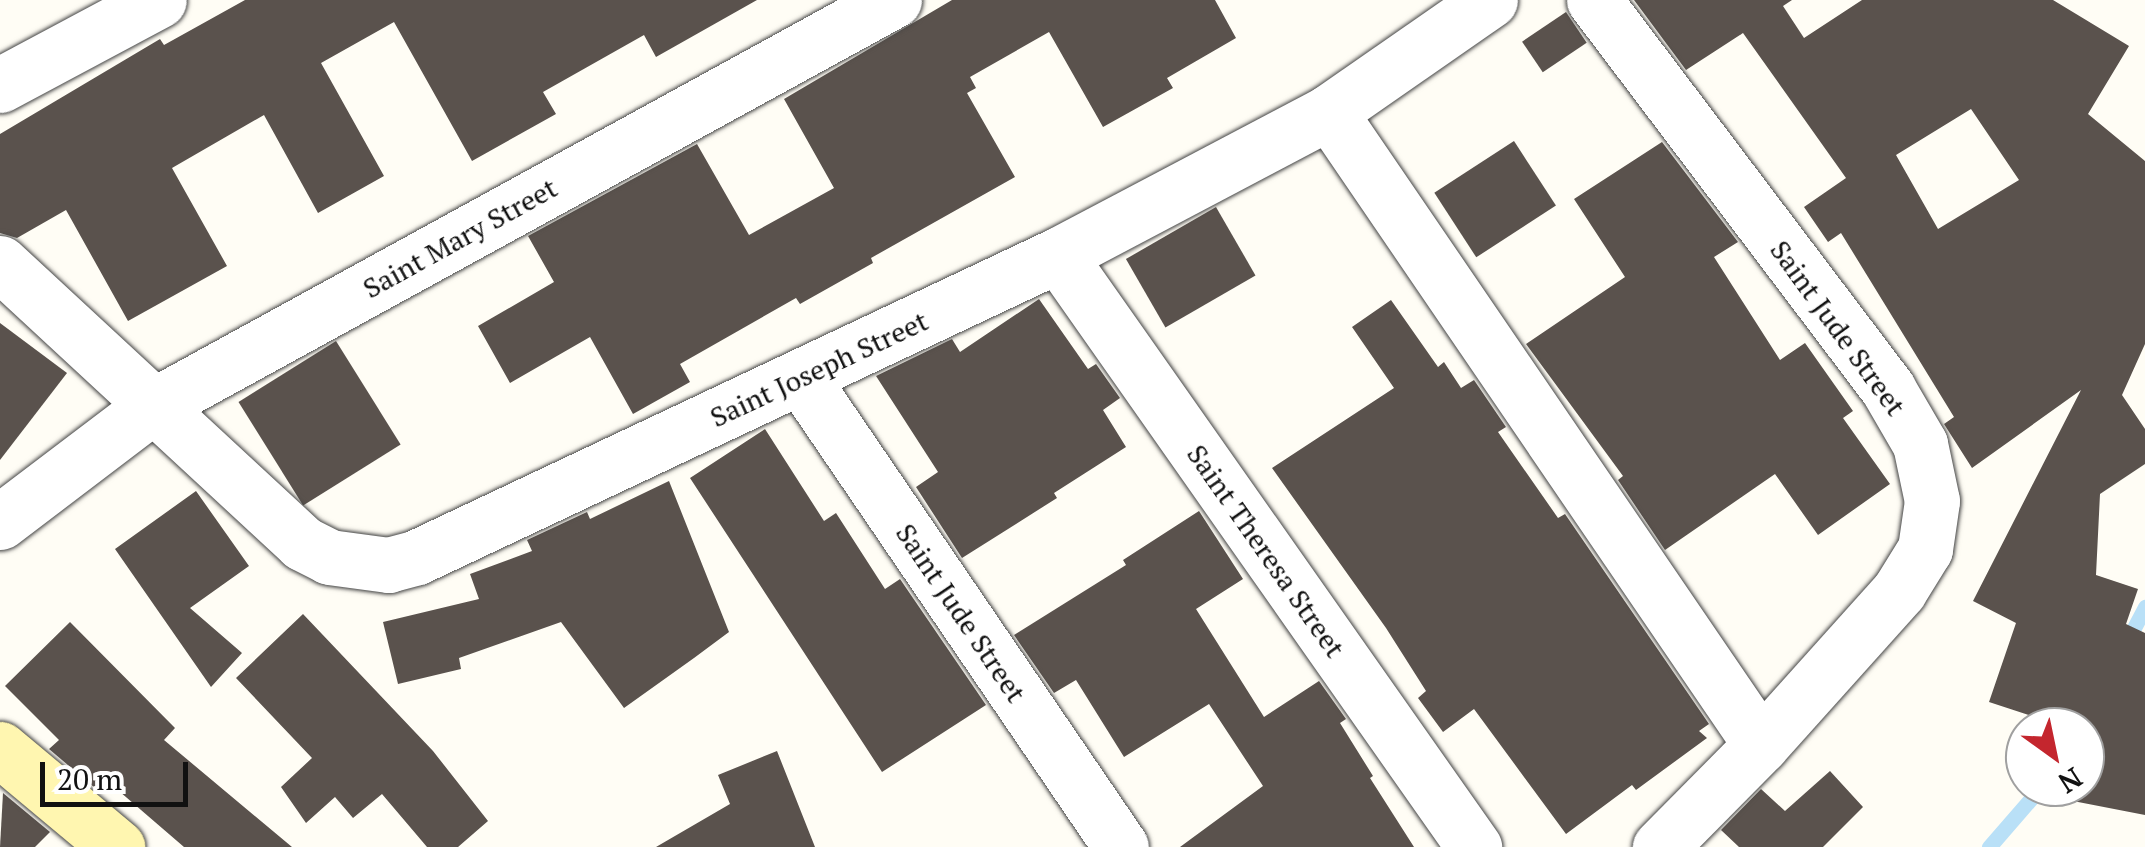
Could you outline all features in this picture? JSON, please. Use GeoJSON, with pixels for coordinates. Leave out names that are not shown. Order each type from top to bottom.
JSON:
{"type":"FeatureCollection","features":[{"type":"Feature","properties":{"kind":"main road"},"geometry":{"type":"LineString","coordinates":[[0,749],[117,847]]}},
{"type":"Feature","properties":{"kind":"street"},"geometry":{"type":"LineString","coordinates":[[0,85],[159,0]]}},
{"type":"Feature","properties":{"kind":"street","name":"Saint Mary Street"},"geometry":{"type":"LineString","coordinates":[[18,506],[153,406],[894,0]]}},
{"type":"Feature","properties":{"kind":"street","name":"Saint Joseph Street"},"geometry":{"type":"LineString","coordinates":[[0,264],[302,543],[329,557],[388,564],[417,557],[802,379],[1058,254],[1329,112],[1490,0]]}},
{"type":"Feature","properties":{"kind":"street","name":"Saint Jude Street"},"geometry":{"type":"LineString","coordinates":[[1594,0],[1888,390],[1920,444],[1932,501],[1925,549],[1899,591],[1761,745],[1660,847]]}},
{"type":"Feature","properties":{"kind":"street"},"geometry":{"type":"LineString","coordinates":[[1329,112],[1761,745]]}},
{"type":"Feature","properties":{"kind":"street","name":"Saint Theresa Street"},"geometry":{"type":"LineString","coordinates":[[1058,254],[1474,847]]}},
{"type":"Feature","properties":{"kind":"street","name":"Saint Jude Street"},"geometry":{"type":"LineString","coordinates":[[802,379],[1121,847]]}},
{"type":"Feature","properties":{"kind":"building"},"geometry":{"type":"Polygon","coordinates":[[[245,0],[757,0],[656,57],[644,35],[543,92],[556,114],[472,161],[394,22],[321,63],[384,176],[318,213],[264,115],[172,168],[227,266],[128,321],[66,210],[17,238],[0,233],[0,134],[160,39],[164,45],[245,0]]]}},
{"type":"Feature","properties":{"kind":"building"},"geometry":{"type":"Polygon","coordinates":[[[952,0],[1215,0],[1236,38],[1167,78],[1173,88],[1103,127],[1049,32],[970,77],[976,88],[967,93],[1015,177],[871,258],[873,263],[800,304],[796,298],[680,364],[690,382],[633,414],[590,337],[510,383],[478,326],[554,282],[528,236],[697,144],[749,235],[834,188],[784,99],[952,0]]]}},
{"type":"Feature","properties":{"kind":"building"},"geometry":{"type":"Polygon","coordinates":[[[1634,0],[1792,0],[1783,6],[1804,38],[1862,0],[2053,0],[2129,46],[2088,114],[2145,161],[2145,344],[2122,395],[2145,429],[2145,464],[2100,494],[2096,575],[2138,589],[2126,624],[2145,633],[2145,815],[2104,807],[2105,707],[2005,707],[1989,702],[2016,623],[1973,601],[2081,390],[1972,468],[1944,424],[1954,417],[1841,233],[1828,242],[1804,207],[1846,178],[1743,33],[1686,70],[1634,0]],[[1971,109],[1896,155],[1938,229],[2019,180],[1971,109]]]}},
{"type":"Feature","properties":{"kind":"building"},"geometry":{"type":"Polygon","coordinates":[[[1566,12],[1587,43],[1543,72],[1522,42],[1566,12]]]}},
{"type":"Feature","properties":{"kind":"building"},"geometry":{"type":"Polygon","coordinates":[[[1514,141],[1556,206],[1476,257],[1434,193],[1514,141]]]}},
{"type":"Feature","properties":{"kind":"building"},"geometry":{"type":"Polygon","coordinates":[[[1662,142],[1738,242],[1714,257],[1780,360],[1805,343],[1853,411],[1843,418],[1890,484],[1818,535],[1775,474],[1665,550],[1618,480],[1623,476],[1526,344],[1625,277],[1574,199],[1662,142]]]}},
{"type":"Feature","properties":{"kind":"building"},"geometry":{"type":"Polygon","coordinates":[[[1216,207],[1256,275],[1165,327],[1126,259],[1216,207]]]}},
{"type":"Feature","properties":{"kind":"building"},"geometry":{"type":"Polygon","coordinates":[[[1039,299],[1088,369],[1096,364],[1120,398],[1103,410],[1126,447],[1054,493],[1057,498],[962,558],[916,487],[938,472],[876,376],[952,339],[960,352],[1039,299]]]}},
{"type":"Feature","properties":{"kind":"building"},"geometry":{"type":"Polygon","coordinates":[[[1391,300],[1438,367],[1444,362],[1461,388],[1474,380],[1506,427],[1498,432],[1558,518],[1565,514],[1709,724],[1699,731],[1707,738],[1636,790],[1632,785],[1566,834],[1474,709],[1443,732],[1418,698],[1426,691],[1386,628],[1272,468],[1394,388],[1352,327],[1391,300]]]}},
{"type":"Feature","properties":{"kind":"building"},"geometry":{"type":"Polygon","coordinates":[[[0,323],[67,373],[0,460],[0,323]]]}},
{"type":"Feature","properties":{"kind":"building"},"geometry":{"type":"Polygon","coordinates":[[[336,341],[401,444],[303,505],[238,402],[336,341]]]}},
{"type":"Feature","properties":{"kind":"building"},"geometry":{"type":"Polygon","coordinates":[[[765,429],[824,521],[836,513],[885,589],[900,579],[986,705],[882,772],[690,478],[765,429]]]}},
{"type":"Feature","properties":{"kind":"building"},"geometry":{"type":"Polygon","coordinates":[[[669,481],[729,632],[624,708],[561,622],[459,658],[461,669],[398,684],[383,622],[479,599],[470,574],[532,551],[527,540],[587,512],[590,519],[669,481]]]}},
{"type":"Feature","properties":{"kind":"building"},"geometry":{"type":"Polygon","coordinates":[[[196,491],[249,566],[190,608],[242,653],[211,687],[115,549],[196,491]]]}},
{"type":"Feature","properties":{"kind":"building"},"geometry":{"type":"Polygon","coordinates":[[[1199,511],[1243,579],[1196,609],[1264,717],[1319,681],[1346,719],[1340,723],[1414,847],[1180,847],[1263,786],[1209,704],[1124,757],[1076,680],[1054,693],[1014,635],[1126,565],[1123,560],[1199,511]]]}},
{"type":"Feature","properties":{"kind":"building"},"geometry":{"type":"Polygon","coordinates":[[[303,614],[433,751],[488,821],[458,847],[427,847],[382,794],[353,818],[335,797],[306,823],[281,787],[312,758],[236,678],[303,614]]]}},
{"type":"Feature","properties":{"kind":"building"},"geometry":{"type":"Polygon","coordinates":[[[70,622],[175,728],[164,740],[292,847],[184,847],[105,779],[95,788],[49,749],[59,740],[5,686],[70,622]]]}},
{"type":"Feature","properties":{"kind":"building"},"geometry":{"type":"Polygon","coordinates":[[[777,751],[815,847],[656,847],[730,804],[718,775],[777,751]]]}},
{"type":"Feature","properties":{"kind":"building"},"geometry":{"type":"Polygon","coordinates":[[[1830,771],[1863,807],[1823,847],[1739,847],[1721,830],[1761,789],[1785,811],[1830,771]]]}},
{"type":"Feature","properties":{"kind":"building"},"geometry":{"type":"Polygon","coordinates":[[[3,793],[50,832],[35,847],[0,847],[3,793]]]}},
{"type":"Feature","properties":{"kind":"waterway"},"geometry":{"type":"LineString","coordinates":[[2126,643],[2145,607]]}},
{"type":"Feature","properties":{"kind":"waterway"},"geometry":{"type":"LineString","coordinates":[[1989,847],[2024,807]]}}]}
